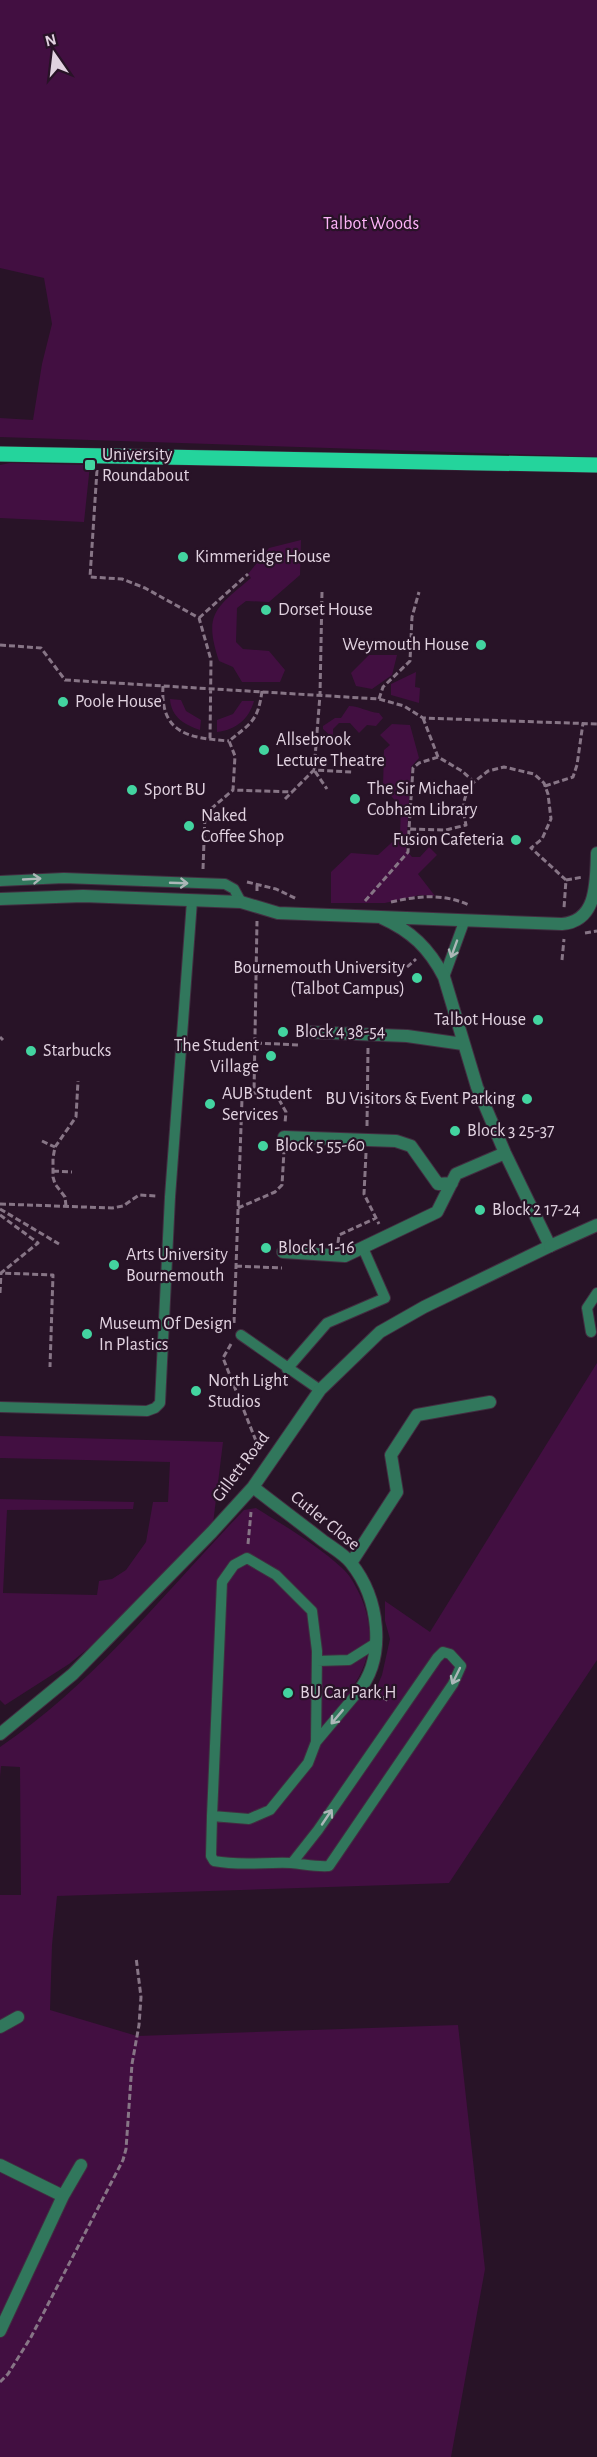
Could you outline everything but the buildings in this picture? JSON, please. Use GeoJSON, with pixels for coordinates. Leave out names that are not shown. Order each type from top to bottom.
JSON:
{"type":"FeatureCollection","features":[{"type":"Feature","properties":{"kind":"main road"},"geometry":{"type":"LineString","coordinates":[[0,454],[597,465]]}},
{"type":"Feature","properties":{"kind":"street"},"geometry":{"type":"LineString","coordinates":[[0,898],[83,896],[242,902],[278,913],[554,924],[577,922],[588,914],[595,901],[597,853]]}},
{"type":"Feature","properties":{"kind":"street"},"geometry":{"type":"LineString","coordinates":[[382,918],[415,936],[430,954],[444,977],[477,1087],[505,1153],[550,1246]]}},
{"type":"Feature","properties":{"kind":"street"},"geometry":{"type":"LineString","coordinates":[[306,1032],[407,1036],[463,1044]]}},
{"type":"Feature","properties":{"kind":"street"},"geometry":{"type":"LineString","coordinates":[[284,1137],[396,1141],[411,1146],[438,1184],[452,1183]]}},
{"type":"Feature","properties":{"kind":"street"},"geometry":{"type":"LineString","coordinates":[[283,1252],[345,1256],[363,1248],[437,1212],[456,1174],[505,1153]]}},
{"type":"Feature","properties":{"kind":"street","name":"Gillett Road"},"geometry":{"type":"LineString","coordinates":[[1,1730],[72,1674],[212,1533],[253,1487],[320,1390],[380,1332],[424,1307],[597,1225]]}},
{"type":"Feature","properties":{"kind":"street"},"geometry":{"type":"LineString","coordinates":[[351,1563],[397,1492],[391,1455],[417,1415],[490,1402]]}},
{"type":"Feature","properties":{"kind":"street","name":"Cutler Close"},"geometry":{"type":"LineString","coordinates":[[253,1487],[351,1563],[370,1603],[377,1636],[369,1677],[361,1688]]}},
{"type":"Feature","properties":{"kind":"street"},"geometry":{"type":"LineString","coordinates":[[0,2027],[18,2017]]}},
{"type":"Feature","properties":{"kind":"street"},"geometry":{"type":"LineString","coordinates":[[0,2165],[63,2196]]}},
{"type":"Feature","properties":{"kind":"street"},"geometry":{"type":"LineString","coordinates":[[0,2331],[63,2196],[81,2165]]}},
{"type":"Feature","properties":{"kind":"lane"},"geometry":{"type":"LineString","coordinates":[[0,880],[64,878],[225,884],[234,889],[242,902]]}},
{"type":"Feature","properties":{"kind":"lane"},"geometry":{"type":"LineString","coordinates":[[0,1407],[147,1411],[160,1403],[170,1197],[192,901]]}},
{"type":"Feature","properties":{"kind":"lane"},"geometry":{"type":"LineString","coordinates":[[444,977],[464,922]]}},
{"type":"Feature","properties":{"kind":"lane"},"geometry":{"type":"LineString","coordinates":[[287,1369],[327,1323],[385,1298],[363,1248]]}},
{"type":"Feature","properties":{"kind":"lane"},"geometry":{"type":"LineString","coordinates":[[591,1332],[587,1308],[597,1293]]}},
{"type":"Feature","properties":{"kind":"lane"},"geometry":{"type":"LineString","coordinates":[[236,1333],[320,1390]]}},
{"type":"Feature","properties":{"kind":"lane"},"geometry":{"type":"LineString","coordinates":[[292,1863],[318,1830],[437,1658],[443,1652],[450,1654],[459,1661],[461,1666],[453,1684],[329,1866],[311,1867],[292,1863],[229,1864],[214,1861],[211,1856],[212,1816],[222,1582],[234,1565],[247,1558],[276,1575],[312,1611],[317,1661],[316,1742]]}},
{"type":"Feature","properties":{"kind":"lane"},"geometry":{"type":"LineString","coordinates":[[317,1661],[350,1660],[376,1643]]}},
{"type":"Feature","properties":{"kind":"lane"},"geometry":{"type":"LineString","coordinates":[[212,1816],[249,1819],[270,1810],[308,1762],[316,1742],[361,1688]]}},
{"type":"Feature","properties":{"kind":"path"},"geometry":{"type":"LineString","coordinates":[[94,456],[97,466],[90,577],[122,579],[145,588],[199,618],[211,660],[210,740]]}},
{"type":"Feature","properties":{"kind":"path"},"geometry":{"type":"LineString","coordinates":[[199,618],[248,574]]}},
{"type":"Feature","properties":{"kind":"path"},"geometry":{"type":"LineString","coordinates":[[322,592],[320,695],[314,770],[327,789]]}},
{"type":"Feature","properties":{"kind":"path"},"geometry":{"type":"LineString","coordinates":[[379,699],[382,687],[410,660],[412,617],[419,592]]}},
{"type":"Feature","properties":{"kind":"path"},"geometry":{"type":"LineString","coordinates":[[0,645],[42,648],[65,680],[379,699],[404,706],[423,718],[597,724]]}},
{"type":"Feature","properties":{"kind":"path"},"geometry":{"type":"LineString","coordinates":[[163,686],[162,700],[165,715],[184,734],[194,738],[229,741],[253,721],[260,711],[262,691]]}},
{"type":"Feature","properties":{"kind":"path"},"geometry":{"type":"LineString","coordinates":[[423,718],[438,757],[462,771],[474,782]]}},
{"type":"Feature","properties":{"kind":"path"},"geometry":{"type":"LineString","coordinates":[[545,786],[573,777],[583,723]]}},
{"type":"Feature","properties":{"kind":"path"},"geometry":{"type":"LineString","coordinates":[[229,741],[235,756],[233,790]]}},
{"type":"Feature","properties":{"kind":"path"},"geometry":{"type":"LineString","coordinates":[[374,903],[364,903],[408,852],[413,768],[438,757]]}},
{"type":"Feature","properties":{"kind":"path"},"geometry":{"type":"LineString","coordinates":[[409,829],[446,830],[466,825],[462,807],[465,793],[488,771],[504,767],[534,774],[545,786],[551,819],[542,839],[531,848],[566,880],[564,912]]}},
{"type":"Feature","properties":{"kind":"path"},"geometry":{"type":"LineString","coordinates":[[285,799],[314,770],[351,772]]}},
{"type":"Feature","properties":{"kind":"path"},"geometry":{"type":"LineString","coordinates":[[211,873],[202,873],[205,814],[233,790],[292,792]]}},
{"type":"Feature","properties":{"kind":"path"},"geometry":{"type":"LineString","coordinates":[[239,879],[276,889],[302,901]]}},
{"type":"Feature","properties":{"kind":"path"},"geometry":{"type":"LineString","coordinates":[[385,903],[420,895],[453,897],[472,906]]}},
{"type":"Feature","properties":{"kind":"path"},"geometry":{"type":"LineString","coordinates":[[254,1093],[258,908]]}},
{"type":"Feature","properties":{"kind":"path"},"geometry":{"type":"LineString","coordinates":[[562,960],[564,939],[570,934]]}},
{"type":"Feature","properties":{"kind":"path"},"geometry":{"type":"LineString","coordinates":[[256,1043],[299,1045],[300,1032],[306,1032]]}},
{"type":"Feature","properties":{"kind":"path"},"geometry":{"type":"LineString","coordinates":[[368,1034],[364,1194],[386,1237]]}},
{"type":"Feature","properties":{"kind":"path"},"geometry":{"type":"LineString","coordinates":[[66,1206],[66,1197],[55,1184],[53,1171],[56,1148],[76,1117],[78,1081]]}},
{"type":"Feature","properties":{"kind":"path"},"geometry":{"type":"LineString","coordinates":[[238,1208],[275,1192],[282,1185],[286,1112],[277,1096],[249,1093],[242,1099],[238,1208],[236,1266],[236,1333],[223,1358],[267,1466]]}},
{"type":"Feature","properties":{"kind":"path"},"geometry":{"type":"LineString","coordinates":[[42,1141],[56,1148]]}},
{"type":"Feature","properties":{"kind":"path"},"geometry":{"type":"LineString","coordinates":[[53,1171],[72,1172]]}},
{"type":"Feature","properties":{"kind":"path"},"geometry":{"type":"LineString","coordinates":[[0,1204],[112,1208],[123,1206],[139,1195],[170,1197]]}},
{"type":"Feature","properties":{"kind":"path"},"geometry":{"type":"LineString","coordinates":[[0,1209],[59,1244]]}},
{"type":"Feature","properties":{"kind":"path"},"geometry":{"type":"LineString","coordinates":[[0,1215],[38,1243],[1,1273],[0,1293]]}},
{"type":"Feature","properties":{"kind":"path"},"geometry":{"type":"LineString","coordinates":[[337,1255],[339,1234],[376,1218]]}},
{"type":"Feature","properties":{"kind":"path"},"geometry":{"type":"LineString","coordinates":[[236,1266],[282,1268],[283,1252]]}},
{"type":"Feature","properties":{"kind":"path"},"geometry":{"type":"LineString","coordinates":[[1,1273],[52,1275],[50,1366]]}},
{"type":"Feature","properties":{"kind":"path"},"geometry":{"type":"LineString","coordinates":[[247,1558],[253,1487]]}},
{"type":"Feature","properties":{"kind":"path"},"geometry":{"type":"LineString","coordinates":[[361,1688],[401,1710]]}},
{"type":"Feature","properties":{"kind":"path"},"geometry":{"type":"LineString","coordinates":[[0,2382],[8,2374],[31,2337],[123,2160],[126,2150],[132,2064],[141,1997],[136,1957]]}},
{"type":"Feature","properties":{"kind":"green space","name":"Talbot Woods"},"geometry":{"type":"Polygon","coordinates":[[[0,0],[597,0],[597,457],[0,437],[0,418],[33,420],[42,364],[52,324],[44,278],[0,268],[0,0]]]}},
{"type":"Feature","properties":{"kind":"green space"},"geometry":{"type":"Polygon","coordinates":[[[10,463],[90,465],[84,522],[0,518],[0,465],[10,463]]]}},
{"type":"Feature","properties":{"kind":"green space"},"geometry":{"type":"Polygon","coordinates":[[[301,540],[300,575],[269,602],[246,601],[237,608],[236,642],[243,649],[269,651],[285,670],[280,682],[242,682],[233,667],[219,661],[212,632],[216,613],[229,597],[251,578],[248,574],[269,548],[301,540]]]}},
{"type":"Feature","properties":{"kind":"green space"},"geometry":{"type":"Polygon","coordinates":[[[369,655],[397,655],[392,675],[372,689],[356,686],[351,673],[369,655]]]}},
{"type":"Feature","properties":{"kind":"green space"},"geometry":{"type":"Polygon","coordinates":[[[416,672],[415,687],[420,688],[419,703],[391,695],[391,684],[416,672]]]}},
{"type":"Feature","properties":{"kind":"green space"},"geometry":{"type":"Polygon","coordinates":[[[170,699],[181,700],[186,711],[201,720],[200,730],[189,726],[176,715],[170,699]]]}},
{"type":"Feature","properties":{"kind":"green space"},"geometry":{"type":"Polygon","coordinates":[[[242,701],[254,701],[245,718],[230,729],[217,732],[217,720],[233,714],[242,701]]]}},
{"type":"Feature","properties":{"kind":"green space"},"geometry":{"type":"Polygon","coordinates":[[[349,706],[379,713],[383,718],[376,726],[367,725],[359,733],[350,723],[339,723],[333,729],[333,738],[323,729],[323,726],[335,718],[341,718],[349,706]]]}},
{"type":"Feature","properties":{"kind":"green space"},"geometry":{"type":"Polygon","coordinates":[[[392,724],[410,725],[419,758],[411,767],[406,850],[412,857],[420,857],[429,847],[437,855],[418,874],[435,896],[420,895],[385,903],[331,903],[331,872],[351,853],[378,855],[400,835],[401,807],[383,787],[384,750],[390,745],[380,735],[392,724]]]}},
{"type":"Feature","properties":{"kind":"green space"},"geometry":{"type":"Polygon","coordinates":[[[597,1363],[597,1660],[449,1883],[57,1896],[52,1945],[50,2010],[137,2036],[458,2025],[485,2269],[451,2457],[0,2457],[0,1895],[21,1895],[20,1767],[1,1766],[0,1777],[0,1747],[67,1695],[128,1635],[244,1510],[256,1508],[322,1551],[345,1570],[353,1582],[367,1616],[369,1642],[364,1666],[351,1689],[373,1696],[382,1675],[390,1639],[385,1621],[385,1601],[430,1632],[597,1363]]]}},
{"type":"Feature","properties":{"kind":"green space"},"geometry":{"type":"Polygon","coordinates":[[[0,1436],[223,1442],[212,1532],[122,1621],[69,1664],[5,1705],[0,1700],[0,1499],[134,1502],[133,1509],[7,1510],[3,1593],[97,1595],[99,1581],[112,1579],[126,1570],[146,1542],[153,1502],[168,1502],[170,1462],[0,1458],[0,1436]]]}},
{"type":"Feature","properties":{"kind":"place","name":"University Roundabout"},"geometry":{"type":"Point","coordinates":[90,465]}},
{"type":"Feature","properties":{"kind":"place","name":"Kimmeridge House"},"geometry":{"type":"Point","coordinates":[183,557]}},
{"type":"Feature","properties":{"kind":"place","name":"Dorset House"},"geometry":{"type":"Point","coordinates":[266,610]}},
{"type":"Feature","properties":{"kind":"place","name":"Weymouth House"},"geometry":{"type":"Point","coordinates":[481,645]}},
{"type":"Feature","properties":{"kind":"place","name":"Poole House"},"geometry":{"type":"Point","coordinates":[63,702]}},
{"type":"Feature","properties":{"kind":"place","name":"Allsebrook Lecture Theatre"},"geometry":{"type":"Point","coordinates":[264,750]}},
{"type":"Feature","properties":{"kind":"place","name":"Sport BU"},"geometry":{"type":"Point","coordinates":[132,790]}},
{"type":"Feature","properties":{"kind":"place","name":"The Sir Michael Cobham Library"},"geometry":{"type":"Point","coordinates":[355,799]}},
{"type":"Feature","properties":{"kind":"place","name":"Naked Coffee Shop"},"geometry":{"type":"Point","coordinates":[189,826]}},
{"type":"Feature","properties":{"kind":"place","name":"Fusion Cafeteria"},"geometry":{"type":"Point","coordinates":[516,840]}},
{"type":"Feature","properties":{"kind":"place","name":"Bournemouth University (Talbot Campus)"},"geometry":{"type":"Point","coordinates":[417,978]}},
{"type":"Feature","properties":{"kind":"place","name":"Talbot House"},"geometry":{"type":"Point","coordinates":[538,1020]}},
{"type":"Feature","properties":{"kind":"place","name":"Block 4 38-54"},"geometry":{"type":"Point","coordinates":[283,1032]}},
{"type":"Feature","properties":{"kind":"place","name":"Starbucks"},"geometry":{"type":"Point","coordinates":[31,1051]}},
{"type":"Feature","properties":{"kind":"place","name":"The Student Village"},"geometry":{"type":"Point","coordinates":[271,1056]}},
{"type":"Feature","properties":{"kind":"place","name":"BU Visitors & Event Parking"},"geometry":{"type":"Point","coordinates":[527,1099]}},
{"type":"Feature","properties":{"kind":"place","name":"AUB Student Services"},"geometry":{"type":"Point","coordinates":[210,1104]}},
{"type":"Feature","properties":{"kind":"place","name":"Block 3 25-37"},"geometry":{"type":"Point","coordinates":[455,1131]}},
{"type":"Feature","properties":{"kind":"place","name":"Block 5 55-60"},"geometry":{"type":"Point","coordinates":[263,1146]}},
{"type":"Feature","properties":{"kind":"place","name":"Block 2 17-24"},"geometry":{"type":"Point","coordinates":[480,1210]}},
{"type":"Feature","properties":{"kind":"place","name":"Block 1 1-16"},"geometry":{"type":"Point","coordinates":[266,1248]}},
{"type":"Feature","properties":{"kind":"place","name":"Arts University Bournemouth"},"geometry":{"type":"Point","coordinates":[114,1265]}},
{"type":"Feature","properties":{"kind":"place","name":"Museum Of Design In Plastics"},"geometry":{"type":"Point","coordinates":[87,1334]}},
{"type":"Feature","properties":{"kind":"place","name":"North Light Studios"},"geometry":{"type":"Point","coordinates":[196,1391]}},
{"type":"Feature","properties":{"kind":"place","name":"BU Car Park H"},"geometry":{"type":"Point","coordinates":[288,1693]}}]}
